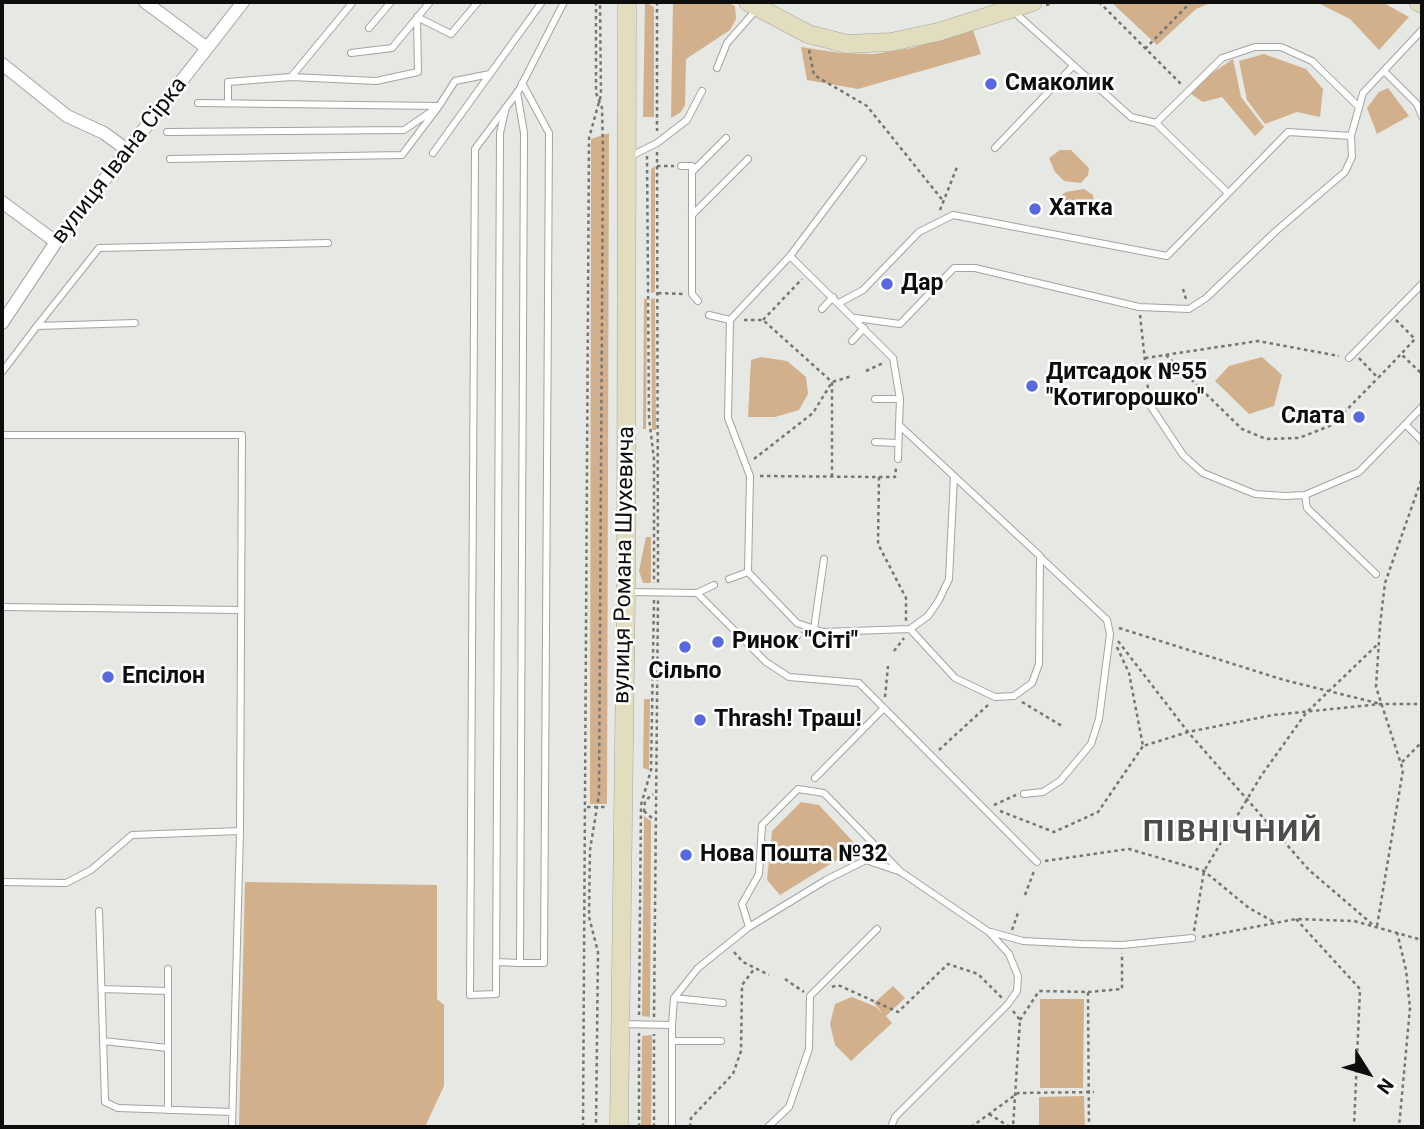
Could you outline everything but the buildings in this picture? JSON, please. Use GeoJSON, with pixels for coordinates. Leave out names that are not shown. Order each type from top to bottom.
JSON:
{"type":"FeatureCollection","features":[{"type":"Feature","properties":{"kind":"main road","name":"вулиця Романа Шухевича"},"geometry":{"type":"LineString","coordinates":[[619,1127],[626,592],[627,2]]}},
{"type":"Feature","properties":{"kind":"main road"},"geometry":{"type":"LineString","coordinates":[[754,5],[808,34],[847,44],[891,42],[938,32],[1033,2]]}},
{"type":"Feature","properties":{"kind":"main road"},"geometry":{"type":"LineString","coordinates":[[1418,2],[1422,4]]}},
{"type":"Feature","properties":{"kind":"street"},"geometry":{"type":"LineString","coordinates":[[145,2],[207,48]]}},
{"type":"Feature","properties":{"kind":"street","name":"вулиця Івана Сірка"},"geometry":{"type":"LineString","coordinates":[[2,323],[56,242],[243,2]]}},
{"type":"Feature","properties":{"kind":"street"},"geometry":{"type":"LineString","coordinates":[[2,64],[67,116],[104,133],[127,150]]}},
{"type":"Feature","properties":{"kind":"street"},"geometry":{"type":"LineString","coordinates":[[2,202],[56,242]]}},
{"type":"Feature","properties":{"kind":"lane"},"geometry":{"type":"LineString","coordinates":[[291,77],[353,2]]}},
{"type":"Feature","properties":{"kind":"lane"},"geometry":{"type":"LineString","coordinates":[[369,28],[391,2]]}},
{"type":"Feature","properties":{"kind":"lane"},"geometry":{"type":"LineString","coordinates":[[351,53],[392,48],[430,2]]}},
{"type":"Feature","properties":{"kind":"lane"},"geometry":{"type":"LineString","coordinates":[[417,17],[451,34],[478,2]]}},
{"type":"Feature","properties":{"kind":"lane"},"geometry":{"type":"LineString","coordinates":[[433,153],[542,2]]}},
{"type":"Feature","properties":{"kind":"lane"},"geometry":{"type":"LineString","coordinates":[[506,107],[500,132],[496,994],[470,995],[475,149],[523,83],[564,2]]}},
{"type":"Feature","properties":{"kind":"lane"},"geometry":{"type":"LineString","coordinates":[[717,68],[727,43],[754,5]]}},
{"type":"Feature","properties":{"kind":"lane"},"geometry":{"type":"LineString","coordinates":[[1010,8],[1131,117],[1156,123],[1228,193]]}},
{"type":"Feature","properties":{"kind":"lane"},"geometry":{"type":"LineString","coordinates":[[228,103],[228,82],[291,77],[376,80],[418,72],[417,17]]}},
{"type":"Feature","properties":{"kind":"lane"},"geometry":{"type":"LineString","coordinates":[[855,318],[900,324],[954,268],[975,268],[1139,307],[1189,309],[1206,298],[1276,230],[1345,172],[1352,157],[1351,136],[1363,93],[1422,30]]}},
{"type":"Feature","properties":{"kind":"lane"},"geometry":{"type":"LineString","coordinates":[[1156,123],[1222,58],[1255,47],[1281,47],[1312,61],[1358,106]]}},
{"type":"Feature","properties":{"kind":"lane"},"geometry":{"type":"LineString","coordinates":[[995,148],[1073,66]]}},
{"type":"Feature","properties":{"kind":"lane"},"geometry":{"type":"LineString","coordinates":[[1384,71],[1417,104],[1422,116]]}},
{"type":"Feature","properties":{"kind":"lane"},"geometry":{"type":"LineString","coordinates":[[170,159],[402,155],[456,81],[490,74]]}},
{"type":"Feature","properties":{"kind":"lane"},"geometry":{"type":"LineString","coordinates":[[496,962],[544,963],[549,133],[523,83]]}},
{"type":"Feature","properties":{"kind":"lane"},"geometry":{"type":"LineString","coordinates":[[517,92],[524,133],[520,963]]}},
{"type":"Feature","properties":{"kind":"lane"},"geometry":{"type":"LineString","coordinates":[[627,158],[657,143],[687,120],[702,92]]}},
{"type":"Feature","properties":{"kind":"lane"},"geometry":{"type":"LineString","coordinates":[[198,103],[439,106]]}},
{"type":"Feature","properties":{"kind":"lane"},"geometry":{"type":"LineString","coordinates":[[167,132],[404,130],[439,106]]}},
{"type":"Feature","properties":{"kind":"lane"},"geometry":{"type":"LineString","coordinates":[[839,303],[863,290],[919,232],[953,215],[1167,256],[1288,132],[1351,136]]}},
{"type":"Feature","properties":{"kind":"lane"},"geometry":{"type":"LineString","coordinates":[[692,172],[726,138]]}},
{"type":"Feature","properties":{"kind":"lane"},"geometry":{"type":"LineString","coordinates":[[692,215],[748,159]]}},
{"type":"Feature","properties":{"kind":"lane"},"geometry":{"type":"LineString","coordinates":[[863,159],[790,256],[730,320],[728,418],[750,476],[748,572],[797,624],[823,632],[910,629],[928,615],[949,579],[954,476]]}},
{"type":"Feature","properties":{"kind":"lane"},"geometry":{"type":"LineString","coordinates":[[681,166],[692,166],[692,294],[698,301]]}},
{"type":"Feature","properties":{"kind":"lane"},"geometry":{"type":"LineString","coordinates":[[2,372],[99,247],[328,243]]}},
{"type":"Feature","properties":{"kind":"lane"},"geometry":{"type":"LineString","coordinates":[[790,256],[893,358],[900,399],[898,459]]}},
{"type":"Feature","properties":{"kind":"lane"},"geometry":{"type":"LineString","coordinates":[[1349,358],[1422,284]]}},
{"type":"Feature","properties":{"kind":"lane"},"geometry":{"type":"LineString","coordinates":[[822,309],[833,297]]}},
{"type":"Feature","properties":{"kind":"lane"},"geometry":{"type":"LineString","coordinates":[[709,315],[730,320]]}},
{"type":"Feature","properties":{"kind":"lane"},"geometry":{"type":"LineString","coordinates":[[37,326],[135,324]]}},
{"type":"Feature","properties":{"kind":"lane"},"geometry":{"type":"LineString","coordinates":[[852,341],[864,328]]}},
{"type":"Feature","properties":{"kind":"lane"},"geometry":{"type":"LineString","coordinates":[[875,399],[900,399]]}},
{"type":"Feature","properties":{"kind":"lane"},"geometry":{"type":"LineString","coordinates":[[1150,405],[1183,455],[1203,473],[1255,494],[1305,495],[1359,472],[1407,426],[1422,407]]}},
{"type":"Feature","properties":{"kind":"lane"},"geometry":{"type":"LineString","coordinates":[[899,425],[1040,556],[1108,624],[1110,634],[1099,719],[1091,744],[1060,781],[1042,792],[1024,794]]}},
{"type":"Feature","properties":{"kind":"lane"},"geometry":{"type":"LineString","coordinates":[[1407,426],[1422,441]]}},
{"type":"Feature","properties":{"kind":"lane"},"geometry":{"type":"LineString","coordinates":[[2,435],[242,435],[240,881],[232,1127]]}},
{"type":"Feature","properties":{"kind":"lane"},"geometry":{"type":"LineString","coordinates":[[875,442],[898,443]]}},
{"type":"Feature","properties":{"kind":"lane"},"geometry":{"type":"LineString","coordinates":[[1305,495],[1307,508],[1376,574]]}},
{"type":"Feature","properties":{"kind":"lane"},"geometry":{"type":"LineString","coordinates":[[910,629],[955,678],[995,698],[1014,696],[1031,683],[1039,664],[1040,556]]}},
{"type":"Feature","properties":{"kind":"lane"},"geometry":{"type":"LineString","coordinates":[[814,629],[824,559]]}},
{"type":"Feature","properties":{"kind":"lane"},"geometry":{"type":"LineString","coordinates":[[729,579],[748,572]]}},
{"type":"Feature","properties":{"kind":"lane"},"geometry":{"type":"LineString","coordinates":[[626,592],[697,593],[714,585]]}},
{"type":"Feature","properties":{"kind":"lane"},"geometry":{"type":"LineString","coordinates":[[697,593],[766,662],[789,677],[859,683],[1037,862]]}},
{"type":"Feature","properties":{"kind":"lane"},"geometry":{"type":"LineString","coordinates":[[2,607],[241,610]]}},
{"type":"Feature","properties":{"kind":"lane"},"geometry":{"type":"LineString","coordinates":[[815,778],[884,708]]}},
{"type":"Feature","properties":{"kind":"lane"},"geometry":{"type":"LineString","coordinates":[[750,927],[742,904],[759,874],[762,825],[798,789],[824,793],[901,872],[989,932],[1009,954],[1017,976],[1017,992],[895,1117],[891,1127]]}},
{"type":"Feature","properties":{"kind":"lane"},"geometry":{"type":"LineString","coordinates":[[2,882],[66,883],[92,870],[132,835],[240,831]]}},
{"type":"Feature","properties":{"kind":"lane"},"geometry":{"type":"LineString","coordinates":[[672,1127],[674,998],[698,968],[750,927],[826,880],[866,860],[901,872]]}},
{"type":"Feature","properties":{"kind":"lane"},"geometry":{"type":"LineString","coordinates":[[231,880],[240,881]]}},
{"type":"Feature","properties":{"kind":"lane"},"geometry":{"type":"LineString","coordinates":[[99,911],[105,1102],[118,1108],[232,1112]]}},
{"type":"Feature","properties":{"kind":"lane"},"geometry":{"type":"LineString","coordinates":[[768,1127],[789,1107],[809,1049],[810,996],[877,929]]}},
{"type":"Feature","properties":{"kind":"lane"},"geometry":{"type":"LineString","coordinates":[[989,932],[1023,941],[1122,945],[1192,938]]}},
{"type":"Feature","properties":{"kind":"lane"},"geometry":{"type":"LineString","coordinates":[[168,969],[168,1110]]}},
{"type":"Feature","properties":{"kind":"lane"},"geometry":{"type":"LineString","coordinates":[[102,989],[168,991]]}},
{"type":"Feature","properties":{"kind":"lane"},"geometry":{"type":"LineString","coordinates":[[674,998],[723,1003]]}},
{"type":"Feature","properties":{"kind":"lane"},"geometry":{"type":"LineString","coordinates":[[619,1024],[672,1025]]}},
{"type":"Feature","properties":{"kind":"lane"},"geometry":{"type":"LineString","coordinates":[[103,1041],[169,1048]]}},
{"type":"Feature","properties":{"kind":"lane"},"geometry":{"type":"LineString","coordinates":[[672,1041],[721,1041]]}},
{"type":"Feature","properties":{"kind":"path"},"geometry":{"type":"LineString","coordinates":[[596,1127],[597,953],[589,917],[590,850],[598,807],[603,165],[602,108],[596,93],[598,2]]}},
{"type":"Feature","properties":{"kind":"path"},"geometry":{"type":"LineString","coordinates":[[654,1127],[657,2]]}},
{"type":"Feature","properties":{"kind":"path"},"geometry":{"type":"LineString","coordinates":[[1099,2],[1187,90]]}},
{"type":"Feature","properties":{"kind":"path"},"geometry":{"type":"LineString","coordinates":[[1145,49],[1191,2]]}},
{"type":"Feature","properties":{"kind":"path"},"geometry":{"type":"LineString","coordinates":[[808,47],[814,75],[867,106],[944,202]]}},
{"type":"Feature","properties":{"kind":"path"},"geometry":{"type":"LineString","coordinates":[[583,1127],[589,138],[599,101]]}},
{"type":"Feature","properties":{"kind":"path"},"geometry":{"type":"LineString","coordinates":[[639,1127],[643,810],[651,770],[656,592],[654,459],[649,418],[649,170],[646,149]]}},
{"type":"Feature","properties":{"kind":"path"},"geometry":{"type":"LineString","coordinates":[[657,166],[681,166]]}},
{"type":"Feature","properties":{"kind":"path"},"geometry":{"type":"LineString","coordinates":[[936,222],[957,167]]}},
{"type":"Feature","properties":{"kind":"path"},"geometry":{"type":"LineString","coordinates":[[763,320],[808,273]]}},
{"type":"Feature","properties":{"kind":"path"},"geometry":{"type":"LineString","coordinates":[[658,293],[692,294]]}},
{"type":"Feature","properties":{"kind":"path"},"geometry":{"type":"LineString","coordinates":[[1139,307],[1150,405]]}},
{"type":"Feature","properties":{"kind":"path"},"geometry":{"type":"LineString","coordinates":[[730,320],[763,320],[832,382],[832,477]]}},
{"type":"Feature","properties":{"kind":"path"},"geometry":{"type":"LineString","coordinates":[[1166,355],[1242,429],[1266,439],[1299,438],[1332,425],[1378,378],[1415,339],[1405,329]]}},
{"type":"Feature","properties":{"kind":"path"},"geometry":{"type":"LineString","coordinates":[[1145,358],[1258,341],[1349,358]]}},
{"type":"Feature","properties":{"kind":"path"},"geometry":{"type":"LineString","coordinates":[[1401,354],[1422,374]]}},
{"type":"Feature","properties":{"kind":"path"},"geometry":{"type":"LineString","coordinates":[[866,371],[893,358]]}},
{"type":"Feature","properties":{"kind":"path"},"geometry":{"type":"LineString","coordinates":[[1360,359],[1378,378]]}},
{"type":"Feature","properties":{"kind":"path"},"geometry":{"type":"LineString","coordinates":[[746,466],[813,413],[832,382],[852,376]]}},
{"type":"Feature","properties":{"kind":"path"},"geometry":{"type":"LineString","coordinates":[[750,476],[895,477],[898,459]]}},
{"type":"Feature","properties":{"kind":"path"},"geometry":{"type":"LineString","coordinates":[[879,477],[878,544],[906,598],[904,618]]}},
{"type":"Feature","properties":{"kind":"path"},"geometry":{"type":"LineString","coordinates":[[1377,926],[1404,770],[1376,687],[1385,583],[1422,478]]}},
{"type":"Feature","properties":{"kind":"path"},"geometry":{"type":"LineString","coordinates":[[1108,624],[1326,691],[1381,704]]}},
{"type":"Feature","properties":{"kind":"path"},"geometry":{"type":"LineString","coordinates":[[1108,624],[1133,664],[1248,801],[1309,870],[1372,924]]}},
{"type":"Feature","properties":{"kind":"path"},"geometry":{"type":"LineString","coordinates":[[1108,624],[1129,673],[1143,746]]}},
{"type":"Feature","properties":{"kind":"path"},"geometry":{"type":"LineString","coordinates":[[795,645],[805,626]]}},
{"type":"Feature","properties":{"kind":"path"},"geometry":{"type":"LineString","coordinates":[[894,651],[910,629]]}},
{"type":"Feature","properties":{"kind":"path"},"geometry":{"type":"LineString","coordinates":[[1192,938],[1204,871],[1248,801],[1306,713],[1379,643]]}},
{"type":"Feature","properties":{"kind":"path"},"geometry":{"type":"LineString","coordinates":[[884,708],[888,666]]}},
{"type":"Feature","properties":{"kind":"path"},"geometry":{"type":"LineString","coordinates":[[1014,696],[1062,726]]}},
{"type":"Feature","properties":{"kind":"path"},"geometry":{"type":"LineString","coordinates":[[932,757],[995,698]]}},
{"type":"Feature","properties":{"kind":"path"},"geometry":{"type":"LineString","coordinates":[[1007,797],[991,807],[1054,832],[1098,811],[1143,746],[1188,732],[1273,715],[1381,704],[1422,704]]}},
{"type":"Feature","properties":{"kind":"path"},"geometry":{"type":"LineString","coordinates":[[1401,763],[1422,742]]}},
{"type":"Feature","properties":{"kind":"path"},"geometry":{"type":"LineString","coordinates":[[643,810],[645,801],[654,793]]}},
{"type":"Feature","properties":{"kind":"path"},"geometry":{"type":"LineString","coordinates":[[587,807],[598,807]]}},
{"type":"Feature","properties":{"kind":"path"},"geometry":{"type":"LineString","coordinates":[[643,810],[654,820]]}},
{"type":"Feature","properties":{"kind":"path"},"geometry":{"type":"LineString","coordinates":[[1024,895],[1037,862],[1129,849],[1204,871],[1248,908],[1276,923]]}},
{"type":"Feature","properties":{"kind":"path"},"geometry":{"type":"LineString","coordinates":[[1009,937],[1019,910]]}},
{"type":"Feature","properties":{"kind":"path"},"geometry":{"type":"LineString","coordinates":[[1296,919],[1360,989],[1354,1127]]}},
{"type":"Feature","properties":{"kind":"path"},"geometry":{"type":"LineString","coordinates":[[1207,937],[1296,919],[1372,924],[1422,940]]}},
{"type":"Feature","properties":{"kind":"path"},"geometry":{"type":"LineString","coordinates":[[1396,932],[1406,971],[1410,1009],[1399,1127]]}},
{"type":"Feature","properties":{"kind":"path"},"geometry":{"type":"LineString","coordinates":[[726,945],[743,962],[769,975]]}},
{"type":"Feature","properties":{"kind":"path"},"geometry":{"type":"LineString","coordinates":[[988,1113],[1012,1127],[1018,1093],[1020,1020],[1039,991],[1088,992],[1122,989],[1122,945]]}},
{"type":"Feature","properties":{"kind":"path"},"geometry":{"type":"LineString","coordinates":[[785,979],[810,996],[838,985],[898,1012],[948,964],[978,974],[1020,1020]]}},
{"type":"Feature","properties":{"kind":"path"},"geometry":{"type":"LineString","coordinates":[[690,1127],[691,1118],[733,1074],[741,1051],[742,985],[755,968]]}},
{"type":"Feature","properties":{"kind":"path"},"geometry":{"type":"LineString","coordinates":[[1088,992],[1091,1092],[1089,1127]]}},
{"type":"Feature","properties":{"kind":"path"},"geometry":{"type":"LineString","coordinates":[[971,1127],[1018,1093],[1091,1092]]}},
{"type":"Feature","properties":{"kind":"shaded area"},"geometry":{"type":"Polygon","coordinates":[[[645,2],[654,7],[654,117],[643,117],[645,2]]]}},
{"type":"Feature","properties":{"kind":"shaded area"},"geometry":{"type":"Polygon","coordinates":[[[673,2],[727,2],[735,6],[736,19],[730,30],[686,59],[685,105],[681,112],[671,118],[673,2]]]}},
{"type":"Feature","properties":{"kind":"shaded area"},"geometry":{"type":"Polygon","coordinates":[[[1111,2],[1213,2],[1196,9],[1157,45],[1111,2]]]}},
{"type":"Feature","properties":{"kind":"shaded area"},"geometry":{"type":"Polygon","coordinates":[[[1316,2],[1382,2],[1409,17],[1379,50],[1350,19],[1316,2]]]}},
{"type":"Feature","properties":{"kind":"shaded area"},"geometry":{"type":"Polygon","coordinates":[[[973,30],[981,54],[858,89],[807,80],[801,47],[841,53],[874,54],[912,48],[973,30]]]}},
{"type":"Feature","properties":{"kind":"shaded area"},"geometry":{"type":"Polygon","coordinates":[[[1264,54],[1306,69],[1323,89],[1320,117],[1297,112],[1265,124],[1247,100],[1239,61],[1264,54]]]}},
{"type":"Feature","properties":{"kind":"shaded area"},"geometry":{"type":"Polygon","coordinates":[[[1233,59],[1241,97],[1264,127],[1255,136],[1222,97],[1203,102],[1191,94],[1208,76],[1233,59]]]}},
{"type":"Feature","properties":{"kind":"shaded area"},"geometry":{"type":"Polygon","coordinates":[[[1388,88],[1409,116],[1377,134],[1367,108],[1379,92],[1388,88]]]}},
{"type":"Feature","properties":{"kind":"shaded area"},"geometry":{"type":"Polygon","coordinates":[[[609,133],[607,804],[590,804],[591,139],[609,133]]]}},
{"type":"Feature","properties":{"kind":"shaded area"},"geometry":{"type":"Polygon","coordinates":[[[1060,150],[1071,150],[1089,168],[1088,175],[1081,183],[1064,181],[1055,172],[1049,158],[1060,150]]]}},
{"type":"Feature","properties":{"kind":"shaded area"},"geometry":{"type":"Polygon","coordinates":[[[655,166],[655,292],[651,293],[651,169],[655,166]]]}},
{"type":"Feature","properties":{"kind":"shaded area"},"geometry":{"type":"Polygon","coordinates":[[[1084,189],[1093,195],[1094,203],[1083,214],[1058,206],[1057,198],[1066,192],[1084,189]]]}},
{"type":"Feature","properties":{"kind":"shaded area"},"geometry":{"type":"Polygon","coordinates":[[[655,298],[656,430],[652,430],[651,299],[655,298]]]}},
{"type":"Feature","properties":{"kind":"shaded area"},"geometry":{"type":"Polygon","coordinates":[[[644,299],[647,299],[646,429],[643,429],[644,299]]]}},
{"type":"Feature","properties":{"kind":"shaded area"},"geometry":{"type":"Polygon","coordinates":[[[761,357],[787,361],[806,377],[808,394],[799,410],[775,417],[748,417],[751,360],[761,357]]]}},
{"type":"Feature","properties":{"kind":"shaded area"},"geometry":{"type":"Polygon","coordinates":[[[1262,357],[1282,375],[1274,406],[1249,414],[1215,381],[1229,366],[1262,357]]]}},
{"type":"Feature","properties":{"kind":"shaded area"},"geometry":{"type":"Polygon","coordinates":[[[646,537],[651,537],[651,583],[643,583],[639,571],[646,537]]]}},
{"type":"Feature","properties":{"kind":"shaded area"},"geometry":{"type":"Polygon","coordinates":[[[644,699],[650,699],[649,770],[643,768],[644,699]]]}},
{"type":"Feature","properties":{"kind":"shaded area"},"geometry":{"type":"Polygon","coordinates":[[[801,802],[819,805],[858,847],[780,895],[767,880],[772,831],[801,802]]]}},
{"type":"Feature","properties":{"kind":"shaded area"},"geometry":{"type":"Polygon","coordinates":[[[644,816],[651,821],[650,1017],[642,1016],[644,816]]]}},
{"type":"Feature","properties":{"kind":"shaded area"},"geometry":{"type":"Polygon","coordinates":[[[245,882],[437,885],[437,999],[444,1005],[444,1086],[425,1127],[239,1127],[245,882]]]}},
{"type":"Feature","properties":{"kind":"shaded area"},"geometry":{"type":"Polygon","coordinates":[[[893,986],[905,998],[886,1016],[892,1023],[851,1061],[835,1045],[830,1024],[835,1004],[852,997],[876,1007],[883,1014],[874,1003],[893,986]]]}},
{"type":"Feature","properties":{"kind":"shaded area"},"geometry":{"type":"Polygon","coordinates":[[[1040,999],[1084,999],[1083,1088],[1040,1088],[1040,999]]]}},
{"type":"Feature","properties":{"kind":"shaded area"},"geometry":{"type":"Polygon","coordinates":[[[652,1035],[651,1127],[641,1127],[642,1036],[652,1035]]]}},
{"type":"Feature","properties":{"kind":"shaded area"},"geometry":{"type":"Polygon","coordinates":[[[1084,1096],[1085,1127],[1039,1127],[1039,1097],[1084,1096]]]}},
{"type":"Feature","properties":{"kind":"place","name":"Смаколик"},"geometry":{"type":"Point","coordinates":[991,84]}},
{"type":"Feature","properties":{"kind":"place","name":"Хатка"},"geometry":{"type":"Point","coordinates":[1035,209]}},
{"type":"Feature","properties":{"kind":"place","name":"Дар"},"geometry":{"type":"Point","coordinates":[887,284]}},
{"type":"Feature","properties":{"kind":"place","name":"Дитсадок №55 \"Котигорошко\""},"geometry":{"type":"Point","coordinates":[1032,386]}},
{"type":"Feature","properties":{"kind":"place","name":"Слата"},"geometry":{"type":"Point","coordinates":[1359,417]}},
{"type":"Feature","properties":{"kind":"place","name":"Ринок \"Сіті\""},"geometry":{"type":"Point","coordinates":[718,642]}},
{"type":"Feature","properties":{"kind":"place","name":"Сільпо"},"geometry":{"type":"Point","coordinates":[685,647]}},
{"type":"Feature","properties":{"kind":"place","name":"Епсілон"},"geometry":{"type":"Point","coordinates":[108,677]}},
{"type":"Feature","properties":{"kind":"place","name":"Thrash! Траш!"},"geometry":{"type":"Point","coordinates":[700,720]}},
{"type":"Feature","properties":{"kind":"place","name":"Нова Пошта №32"},"geometry":{"type":"Point","coordinates":[686,855]}},
{"type":"Feature","properties":{"kind":"district","name":"ПІВНІЧНИЙ"},"geometry":{"type":"Point","coordinates":[1233,833]}}]}
